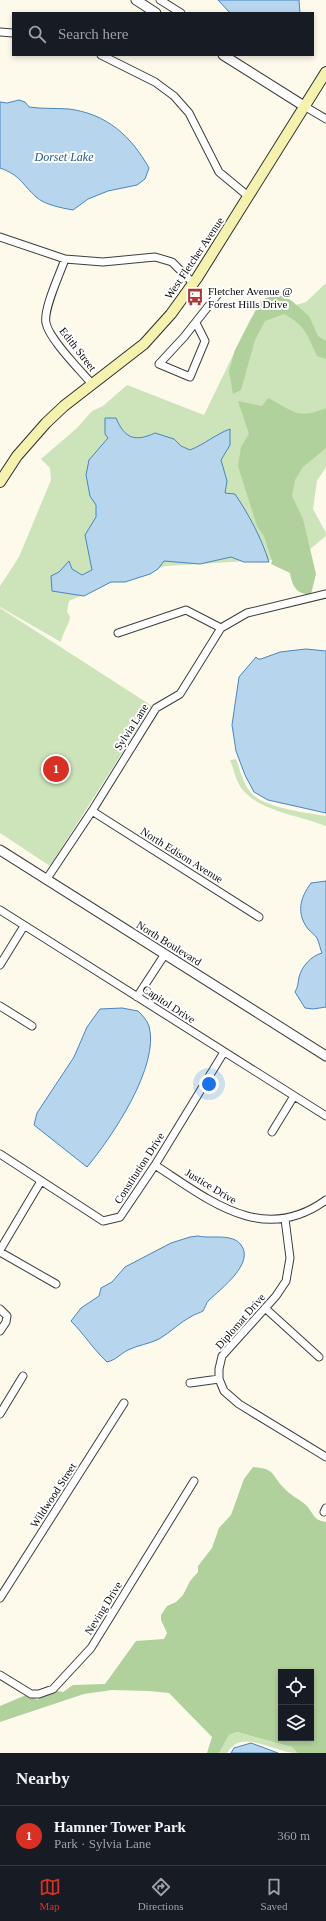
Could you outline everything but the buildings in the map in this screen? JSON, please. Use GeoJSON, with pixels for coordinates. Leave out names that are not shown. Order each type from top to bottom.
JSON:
{"type":"FeatureCollection","features":[{"type":"Feature","properties":{"kind":"main road","name":"West Fletcher Avenue"},"geometry":{"type":"LineString","coordinates":[[0,482],[17,456],[64,406],[144,344],[171,314],[194,284],[326,72]]}},
{"type":"Feature","properties":{"kind":"street"},"geometry":{"type":"LineString","coordinates":[[160,0],[179,12]]}},
{"type":"Feature","properties":{"kind":"street"},"geometry":{"type":"LineString","coordinates":[[138,1],[154,12]]}},
{"type":"Feature","properties":{"kind":"street"},"geometry":{"type":"LineString","coordinates":[[0,32],[12,33]]}},
{"type":"Feature","properties":{"kind":"street"},"geometry":{"type":"LineString","coordinates":[[103,56],[155,82],[174,96],[189,113],[219,172],[248,196]]}},
{"type":"Feature","properties":{"kind":"street"},"geometry":{"type":"LineString","coordinates":[[225,56],[326,119]]}},
{"type":"Feature","properties":{"kind":"street"},"geometry":{"type":"LineString","coordinates":[[0,237],[65,259],[103,262],[155,257],[172,262],[194,284]]}},
{"type":"Feature","properties":{"kind":"street","name":"Edith Street"},"geometry":{"type":"LineString","coordinates":[[65,259],[49,302],[46,323],[56,342],[92,384]]}},
{"type":"Feature","properties":{"kind":"street"},"geometry":{"type":"LineString","coordinates":[[196,323],[205,341],[190,377],[159,364],[196,323],[218,294]]}},
{"type":"Feature","properties":{"kind":"street","name":"Sylvia Lane"},"geometry":{"type":"LineString","coordinates":[[46,880],[92,811],[156,708],[180,694],[221,628],[247,613],[326,594]]}},
{"type":"Feature","properties":{"kind":"street"},"geometry":{"type":"LineString","coordinates":[[118,633],[186,610],[221,628]]}},
{"type":"Feature","properties":{"kind":"street","name":"North Edison Avenue"},"geometry":{"type":"LineString","coordinates":[[92,811],[259,917]]}},
{"type":"Feature","properties":{"kind":"street","name":"North Boulevard"},"geometry":{"type":"LineString","coordinates":[[0,850],[326,1056]]}},
{"type":"Feature","properties":{"kind":"street","name":"Capitol Drive"},"geometry":{"type":"LineString","coordinates":[[0,910],[326,1116]]}},
{"type":"Feature","properties":{"kind":"street"},"geometry":{"type":"LineString","coordinates":[[0,965],[24,926]]}},
{"type":"Feature","properties":{"kind":"street"},"geometry":{"type":"LineString","coordinates":[[137,996],[165,954]]}},
{"type":"Feature","properties":{"kind":"street"},"geometry":{"type":"LineString","coordinates":[[0,1006],[32,1026]]}},
{"type":"Feature","properties":{"kind":"street","name":"Constitution Drive"},"geometry":{"type":"LineString","coordinates":[[0,1154],[103,1221],[120,1217],[155,1165],[224,1052]]}},
{"type":"Feature","properties":{"kind":"street"},"geometry":{"type":"LineString","coordinates":[[272,1132],[294,1096]]}},
{"type":"Feature","properties":{"kind":"street","name":"Justice Drive"},"geometry":{"type":"LineString","coordinates":[[155,1165],[227,1210],[259,1218],[285,1219],[310,1212],[326,1200]]}},
{"type":"Feature","properties":{"kind":"street"},"geometry":{"type":"LineString","coordinates":[[41,1181],[0,1251],[56,1284]]}},
{"type":"Feature","properties":{"kind":"street","name":"Diplomat Drive"},"geometry":{"type":"LineString","coordinates":[[219,1379],[219,1369],[222,1356],[280,1291],[288,1271],[290,1250],[285,1219]]}},
{"type":"Feature","properties":{"kind":"street"},"geometry":{"type":"LineString","coordinates":[[265,1308],[319,1357]]}},
{"type":"Feature","properties":{"kind":"street"},"geometry":{"type":"LineString","coordinates":[[0,1309],[7,1316],[6,1322],[0,1331]]}},
{"type":"Feature","properties":{"kind":"street"},"geometry":{"type":"LineString","coordinates":[[0,1414],[23,1376]]}},
{"type":"Feature","properties":{"kind":"street"},"geometry":{"type":"LineString","coordinates":[[190,1383],[219,1379],[224,1391],[239,1404],[326,1457]]}},
{"type":"Feature","properties":{"kind":"street","name":"Wildwood Street"},"geometry":{"type":"LineString","coordinates":[[0,1598],[124,1404]]}},
{"type":"Feature","properties":{"kind":"street","name":"Neving Drive"},"geometry":{"type":"LineString","coordinates":[[0,1675],[31,1694],[39,1694],[54,1689],[91,1648],[194,1481]]}},
{"type":"Feature","properties":{"kind":"green space"},"geometry":{"type":"Polygon","coordinates":[[[326,283],[326,467],[317,481],[313,509],[326,533],[326,536],[299,558],[166,566],[106,584],[69,601],[67,612],[70,619],[61,642],[0,607],[0,586],[19,557],[51,480],[50,468],[41,459],[77,428],[92,411],[103,406],[127,385],[204,415],[251,318],[306,302],[326,283]]]}},
{"type":"Feature","properties":{"kind":"green space"},"geometry":{"type":"Polygon","coordinates":[[[272,296],[284,296],[309,316],[318,336],[326,341],[326,359],[317,356],[305,332],[297,322],[291,318],[284,314],[265,321],[255,340],[241,390],[233,394],[229,371],[235,350],[261,300],[272,296]]]}},
{"type":"Feature","properties":{"kind":"green space"},"geometry":{"type":"Polygon","coordinates":[[[268,398],[290,410],[302,414],[316,412],[326,408],[326,448],[303,467],[295,480],[292,496],[303,519],[316,574],[311,594],[298,591],[292,581],[290,573],[271,564],[272,561],[264,536],[257,526],[238,466],[241,447],[249,434],[238,401],[262,406],[268,398]]]}},
{"type":"Feature","properties":{"kind":"green space"},"geometry":{"type":"Polygon","coordinates":[[[0,608],[152,706],[50,866],[0,833],[0,608]]]}},
{"type":"Feature","properties":{"kind":"green space"},"geometry":{"type":"Polygon","coordinates":[[[236,759],[242,778],[249,791],[258,799],[287,809],[326,816],[326,826],[270,808],[250,797],[240,786],[230,760],[236,759]]]}},
{"type":"Feature","properties":{"kind":"green space"},"geometry":{"type":"Polygon","coordinates":[[[253,1467],[266,1469],[272,1473],[286,1490],[309,1508],[318,1520],[326,1522],[326,1753],[297,1753],[292,1747],[237,1732],[229,1735],[219,1753],[207,1753],[212,1737],[169,1693],[149,1691],[112,1690],[84,1694],[0,1722],[0,1706],[26,1695],[38,1700],[39,1698],[57,1691],[63,1692],[73,1685],[105,1684],[136,1641],[164,1639],[167,1633],[161,1620],[161,1615],[167,1606],[176,1602],[183,1595],[190,1581],[198,1572],[198,1566],[212,1548],[219,1528],[231,1515],[244,1479],[253,1467]]]}},
{"type":"Feature","properties":{"kind":"green space"},"geometry":{"type":"Polygon","coordinates":[[[237,1732],[292,1747],[297,1753],[288,1752],[259,1743],[241,1742],[233,1746],[227,1753],[219,1753],[229,1735],[237,1732]]]}},
{"type":"Feature","properties":{"kind":"water"},"geometry":{"type":"Polygon","coordinates":[[[218,0],[299,0],[300,12],[229,12],[218,0]]]}},
{"type":"Feature","properties":{"kind":"water","name":"Dorset Lake"},"geometry":{"type":"Polygon","coordinates":[[[19,100],[25,102],[29,107],[69,109],[83,112],[106,121],[126,137],[142,156],[149,168],[145,179],[137,185],[108,191],[88,199],[73,210],[54,206],[40,200],[20,180],[0,168],[0,102],[7,103],[19,100]]]}},
{"type":"Feature","properties":{"kind":"water"},"geometry":{"type":"Polygon","coordinates":[[[105,418],[116,418],[119,425],[131,437],[136,438],[148,436],[155,433],[174,439],[181,446],[190,450],[230,429],[230,445],[221,460],[227,481],[225,493],[235,494],[250,518],[269,562],[244,562],[231,557],[200,564],[164,561],[158,569],[150,574],[125,582],[111,582],[84,596],[52,591],[51,576],[59,572],[69,561],[72,569],[82,575],[92,570],[85,535],[96,517],[96,505],[90,496],[86,475],[89,460],[108,438],[105,434],[105,418]]]}},
{"type":"Feature","properties":{"kind":"water"},"geometry":{"type":"Polygon","coordinates":[[[306,649],[326,651],[326,813],[268,800],[254,792],[245,775],[236,751],[232,725],[239,677],[256,657],[261,659],[280,652],[306,649]]]}},
{"type":"Feature","properties":{"kind":"water"},"geometry":{"type":"Polygon","coordinates":[[[326,881],[326,1007],[313,1009],[305,1008],[295,992],[299,977],[302,969],[308,962],[314,956],[322,953],[317,938],[304,923],[301,906],[304,894],[311,883],[326,881]]]}},
{"type":"Feature","properties":{"kind":"water"},"geometry":{"type":"Polygon","coordinates":[[[122,1008],[138,1011],[149,1026],[151,1042],[147,1061],[141,1080],[121,1120],[87,1167],[34,1125],[37,1113],[74,1057],[87,1027],[100,1009],[122,1008]]]}},
{"type":"Feature","properties":{"kind":"water"},"geometry":{"type":"Polygon","coordinates":[[[198,1236],[233,1239],[241,1245],[244,1252],[244,1260],[235,1275],[209,1300],[203,1311],[188,1318],[159,1339],[132,1348],[107,1362],[71,1321],[81,1308],[99,1296],[101,1288],[112,1282],[125,1267],[171,1243],[198,1236]]]}},
{"type":"Feature","properties":{"kind":"water"},"geometry":{"type":"Polygon","coordinates":[[[251,1743],[278,1753],[231,1753],[234,1748],[251,1743]]]}},
{"type":"Feature","properties":{"kind":"place","name":"Fletcher Avenue @ Forest Hills Drive"},"geometry":{"type":"Point","coordinates":[195,297]}},
{"type":"Feature","properties":{"kind":"place","name":"Hamner Tower Park"},"geometry":{"type":"Point","coordinates":[56,769]}}]}
